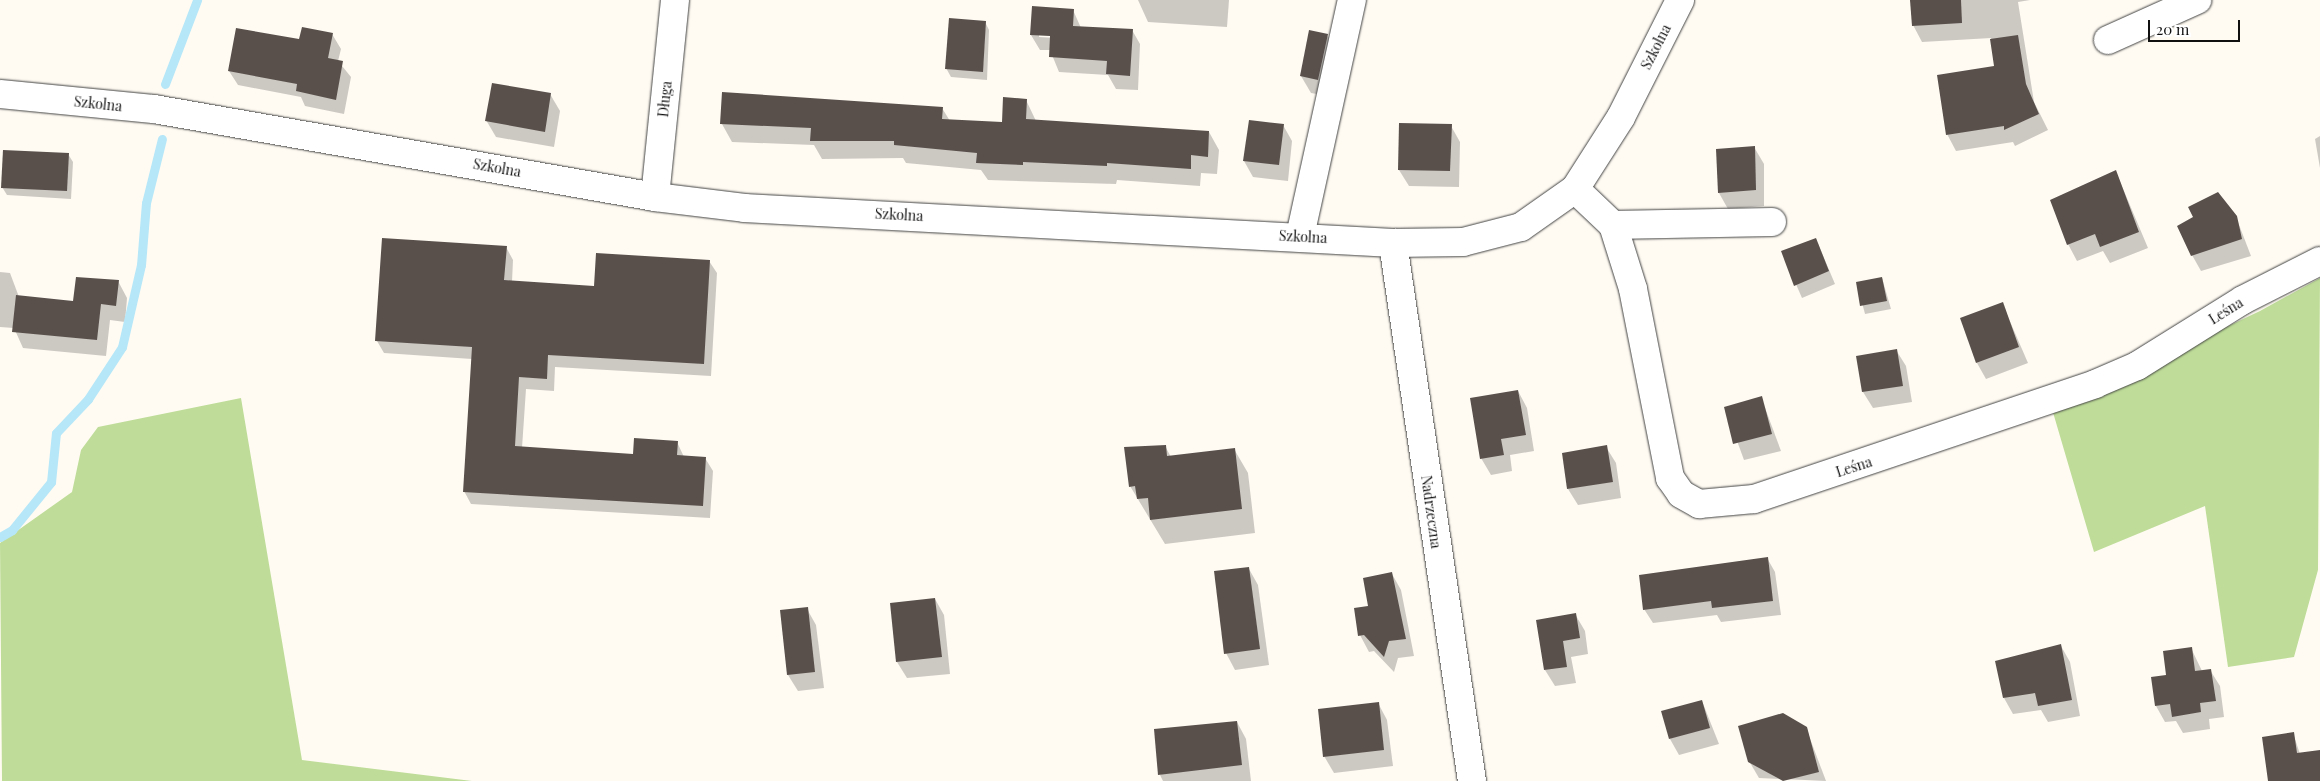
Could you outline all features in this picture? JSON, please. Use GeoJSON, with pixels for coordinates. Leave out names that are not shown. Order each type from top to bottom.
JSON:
{"type":"FeatureCollection","features":[{"type":"Feature","properties":{"kind":"street","name":"Długa"},"geometry":{"type":"LineString","coordinates":[[655,197],[675,0]]}},
{"type":"Feature","properties":{"kind":"street"},"geometry":{"type":"LineString","coordinates":[[1300,236],[1352,0]]}},
{"type":"Feature","properties":{"kind":"street","name":"Szkolna"},"geometry":{"type":"LineString","coordinates":[[0,94],[154,109],[655,197],[744,208],[1300,236],[1394,243],[1463,242],[1501,234],[1539,217],[1576,189],[1621,117],[1680,0]]}},
{"type":"Feature","properties":{"kind":"street"},"geometry":{"type":"LineString","coordinates":[[2108,40],[2196,0]]}},
{"type":"Feature","properties":{"kind":"street","name":"Leśna"},"geometry":{"type":"LineString","coordinates":[[1576,189],[1613,225],[1633,290],[1670,478],[1680,494],[1692,501],[1721,506],[1754,499],[1908,450],[2095,384],[2137,366],[2243,300],[2320,261]]}},
{"type":"Feature","properties":{"kind":"street"},"geometry":{"type":"LineString","coordinates":[[1613,225],[1772,222]]}},
{"type":"Feature","properties":{"kind":"street","name":"Nadrzeczna"},"geometry":{"type":"LineString","coordinates":[[1394,243],[1472,781]]}},
{"type":"Feature","properties":{"kind":"green space"},"geometry":{"type":"Polygon","coordinates":[[[2320,278],[2318,570],[2294,657],[2228,667],[2205,506],[2094,552],[2052,409],[2260,311],[2320,278]]]}},
{"type":"Feature","properties":{"kind":"green space"},"geometry":{"type":"Polygon","coordinates":[[[241,398],[302,760],[472,781],[2,781],[0,543],[72,492],[81,450],[98,427],[241,398]]]}},
{"type":"Feature","properties":{"kind":"building"},"geometry":{"type":"Polygon","coordinates":[[[1910,0],[1961,0],[1962,23],[1912,26],[1910,0]]]}},
{"type":"Feature","properties":{"kind":"building"},"geometry":{"type":"Polygon","coordinates":[[[1032,6],[1074,9],[1073,26],[1133,29],[1130,76],[1106,74],[1107,61],[1049,57],[1050,36],[1030,35],[1032,6]]]}},
{"type":"Feature","properties":{"kind":"building"},"geometry":{"type":"Polygon","coordinates":[[[949,18],[986,21],[983,72],[945,69],[949,18]]]}},
{"type":"Feature","properties":{"kind":"building"},"geometry":{"type":"Polygon","coordinates":[[[302,27],[333,33],[328,58],[343,61],[336,100],[296,91],[297,84],[228,71],[236,28],[299,39],[302,27]]]}},
{"type":"Feature","properties":{"kind":"building"},"geometry":{"type":"Polygon","coordinates":[[[1309,30],[1328,34],[1318,80],[1300,76],[1309,30]]]}},
{"type":"Feature","properties":{"kind":"building"},"geometry":{"type":"Polygon","coordinates":[[[2018,35],[2026,84],[2039,114],[2004,130],[2004,126],[1946,135],[1937,75],[1994,66],[1990,39],[2018,35]]]}},
{"type":"Feature","properties":{"kind":"building"},"geometry":{"type":"Polygon","coordinates":[[[492,83],[551,93],[545,132],[485,121],[492,83]]]}},
{"type":"Feature","properties":{"kind":"building"},"geometry":{"type":"Polygon","coordinates":[[[722,92],[943,107],[942,119],[1002,122],[1003,97],[1027,99],[1026,119],[1209,131],[1208,157],[1191,155],[1191,169],[1107,163],[1107,166],[1023,162],[1023,165],[976,163],[977,153],[894,145],[894,141],[810,141],[811,128],[720,124],[722,92]]]}},
{"type":"Feature","properties":{"kind":"building"},"geometry":{"type":"Polygon","coordinates":[[[1249,120],[1284,124],[1279,165],[1243,161],[1249,120]]]}},
{"type":"Feature","properties":{"kind":"building"},"geometry":{"type":"Polygon","coordinates":[[[1399,123],[1452,124],[1450,171],[1398,170],[1399,123]]]}},
{"type":"Feature","properties":{"kind":"building"},"geometry":{"type":"Polygon","coordinates":[[[1755,146],[1756,190],[1718,193],[1716,149],[1755,146]]]}},
{"type":"Feature","properties":{"kind":"building"},"geometry":{"type":"Polygon","coordinates":[[[3,150],[69,153],[67,191],[1,188],[3,150]]]}},
{"type":"Feature","properties":{"kind":"building"},"geometry":{"type":"Polygon","coordinates":[[[2116,170],[2139,232],[2100,247],[2095,234],[2067,245],[2050,200],[2116,170]]]}},
{"type":"Feature","properties":{"kind":"building"},"geometry":{"type":"Polygon","coordinates":[[[2218,192],[2237,216],[2242,239],[2191,256],[2177,226],[2193,217],[2188,207],[2218,192]]]}},
{"type":"Feature","properties":{"kind":"building"},"geometry":{"type":"Polygon","coordinates":[[[382,238],[507,246],[504,280],[594,286],[596,253],[710,260],[704,364],[548,355],[547,379],[519,377],[515,446],[633,454],[634,438],[678,441],[677,455],[706,457],[703,506],[463,492],[472,347],[375,341],[382,238]]]}},
{"type":"Feature","properties":{"kind":"building"},"geometry":{"type":"Polygon","coordinates":[[[1816,238],[1829,271],[1794,286],[1781,251],[1816,238]]]}},
{"type":"Feature","properties":{"kind":"building"},"geometry":{"type":"Polygon","coordinates":[[[76,277],[119,280],[116,306],[101,304],[97,340],[12,332],[16,295],[73,301],[76,277]]]}},
{"type":"Feature","properties":{"kind":"building"},"geometry":{"type":"Polygon","coordinates":[[[1882,277],[1887,301],[1860,306],[1856,282],[1882,277]]]}},
{"type":"Feature","properties":{"kind":"building"},"geometry":{"type":"Polygon","coordinates":[[[2003,302],[2019,347],[1976,363],[1960,318],[2003,302]]]}},
{"type":"Feature","properties":{"kind":"building"},"geometry":{"type":"Polygon","coordinates":[[[1897,349],[1903,386],[1862,392],[1856,356],[1897,349]]]}},
{"type":"Feature","properties":{"kind":"building"},"geometry":{"type":"Polygon","coordinates":[[[1518,390],[1526,435],[1501,439],[1504,455],[1480,459],[1470,398],[1518,390]]]}},
{"type":"Feature","properties":{"kind":"building"},"geometry":{"type":"Polygon","coordinates":[[[1762,396],[1772,434],[1733,444],[1724,407],[1762,396]]]}},
{"type":"Feature","properties":{"kind":"building"},"geometry":{"type":"Polygon","coordinates":[[[1166,445],[1167,456],[1235,448],[1242,509],[1150,520],[1148,498],[1137,499],[1135,486],[1129,487],[1124,447],[1166,445]]]}},
{"type":"Feature","properties":{"kind":"building"},"geometry":{"type":"Polygon","coordinates":[[[1607,445],[1613,482],[1567,489],[1562,453],[1607,445]]]}},
{"type":"Feature","properties":{"kind":"building"},"geometry":{"type":"Polygon","coordinates":[[[1768,557],[1773,601],[1712,608],[1711,601],[1643,610],[1639,575],[1768,557]]]}},
{"type":"Feature","properties":{"kind":"building"},"geometry":{"type":"Polygon","coordinates":[[[1249,567],[1260,649],[1224,654],[1214,571],[1249,567]]]}},
{"type":"Feature","properties":{"kind":"building"},"geometry":{"type":"Polygon","coordinates":[[[1392,572],[1406,639],[1389,641],[1384,657],[1364,635],[1358,636],[1354,608],[1368,606],[1363,578],[1392,572]]]}},
{"type":"Feature","properties":{"kind":"building"},"geometry":{"type":"Polygon","coordinates":[[[935,598],[942,657],[896,662],[890,603],[935,598]]]}},
{"type":"Feature","properties":{"kind":"building"},"geometry":{"type":"Polygon","coordinates":[[[808,607],[815,672],[787,675],[780,610],[808,607]]]}},
{"type":"Feature","properties":{"kind":"building"},"geometry":{"type":"Polygon","coordinates":[[[1576,613],[1580,638],[1563,641],[1567,667],[1544,670],[1536,620],[1576,613]]]}},
{"type":"Feature","properties":{"kind":"building"},"geometry":{"type":"Polygon","coordinates":[[[2061,644],[2072,700],[2038,706],[2035,693],[2003,698],[1995,661],[2061,644]]]}},
{"type":"Feature","properties":{"kind":"building"},"geometry":{"type":"Polygon","coordinates":[[[2192,647],[2195,671],[2211,669],[2216,701],[2200,703],[2201,712],[2172,717],[2170,704],[2155,706],[2151,677],[2166,675],[2163,651],[2192,647]]]}},
{"type":"Feature","properties":{"kind":"building"},"geometry":{"type":"Polygon","coordinates":[[[1702,700],[1710,728],[1669,739],[1661,711],[1702,700]]]}},
{"type":"Feature","properties":{"kind":"building"},"geometry":{"type":"Polygon","coordinates":[[[1379,702],[1384,750],[1323,757],[1318,709],[1379,702]]]}},
{"type":"Feature","properties":{"kind":"building"},"geometry":{"type":"Polygon","coordinates":[[[1783,713],[1807,727],[1819,772],[1783,781],[1748,762],[1738,726],[1783,713]]]}},
{"type":"Feature","properties":{"kind":"building"},"geometry":{"type":"Polygon","coordinates":[[[1237,721],[1242,765],[1158,775],[1154,729],[1237,721]]]}},
{"type":"Feature","properties":{"kind":"building"},"geometry":{"type":"Polygon","coordinates":[[[2294,732],[2297,753],[2320,750],[2320,781],[2268,781],[2262,737],[2294,732]]]}},
{"type":"Feature","properties":{"kind":"waterway"},"geometry":{"type":"LineString","coordinates":[[165,84],[197,0]]}},
{"type":"Feature","properties":{"kind":"waterway"},"geometry":{"type":"LineString","coordinates":[[0,537],[12,530],[51,482],[56,433],[88,399],[122,347],[141,265],[146,203],[162,139]]}}]}
